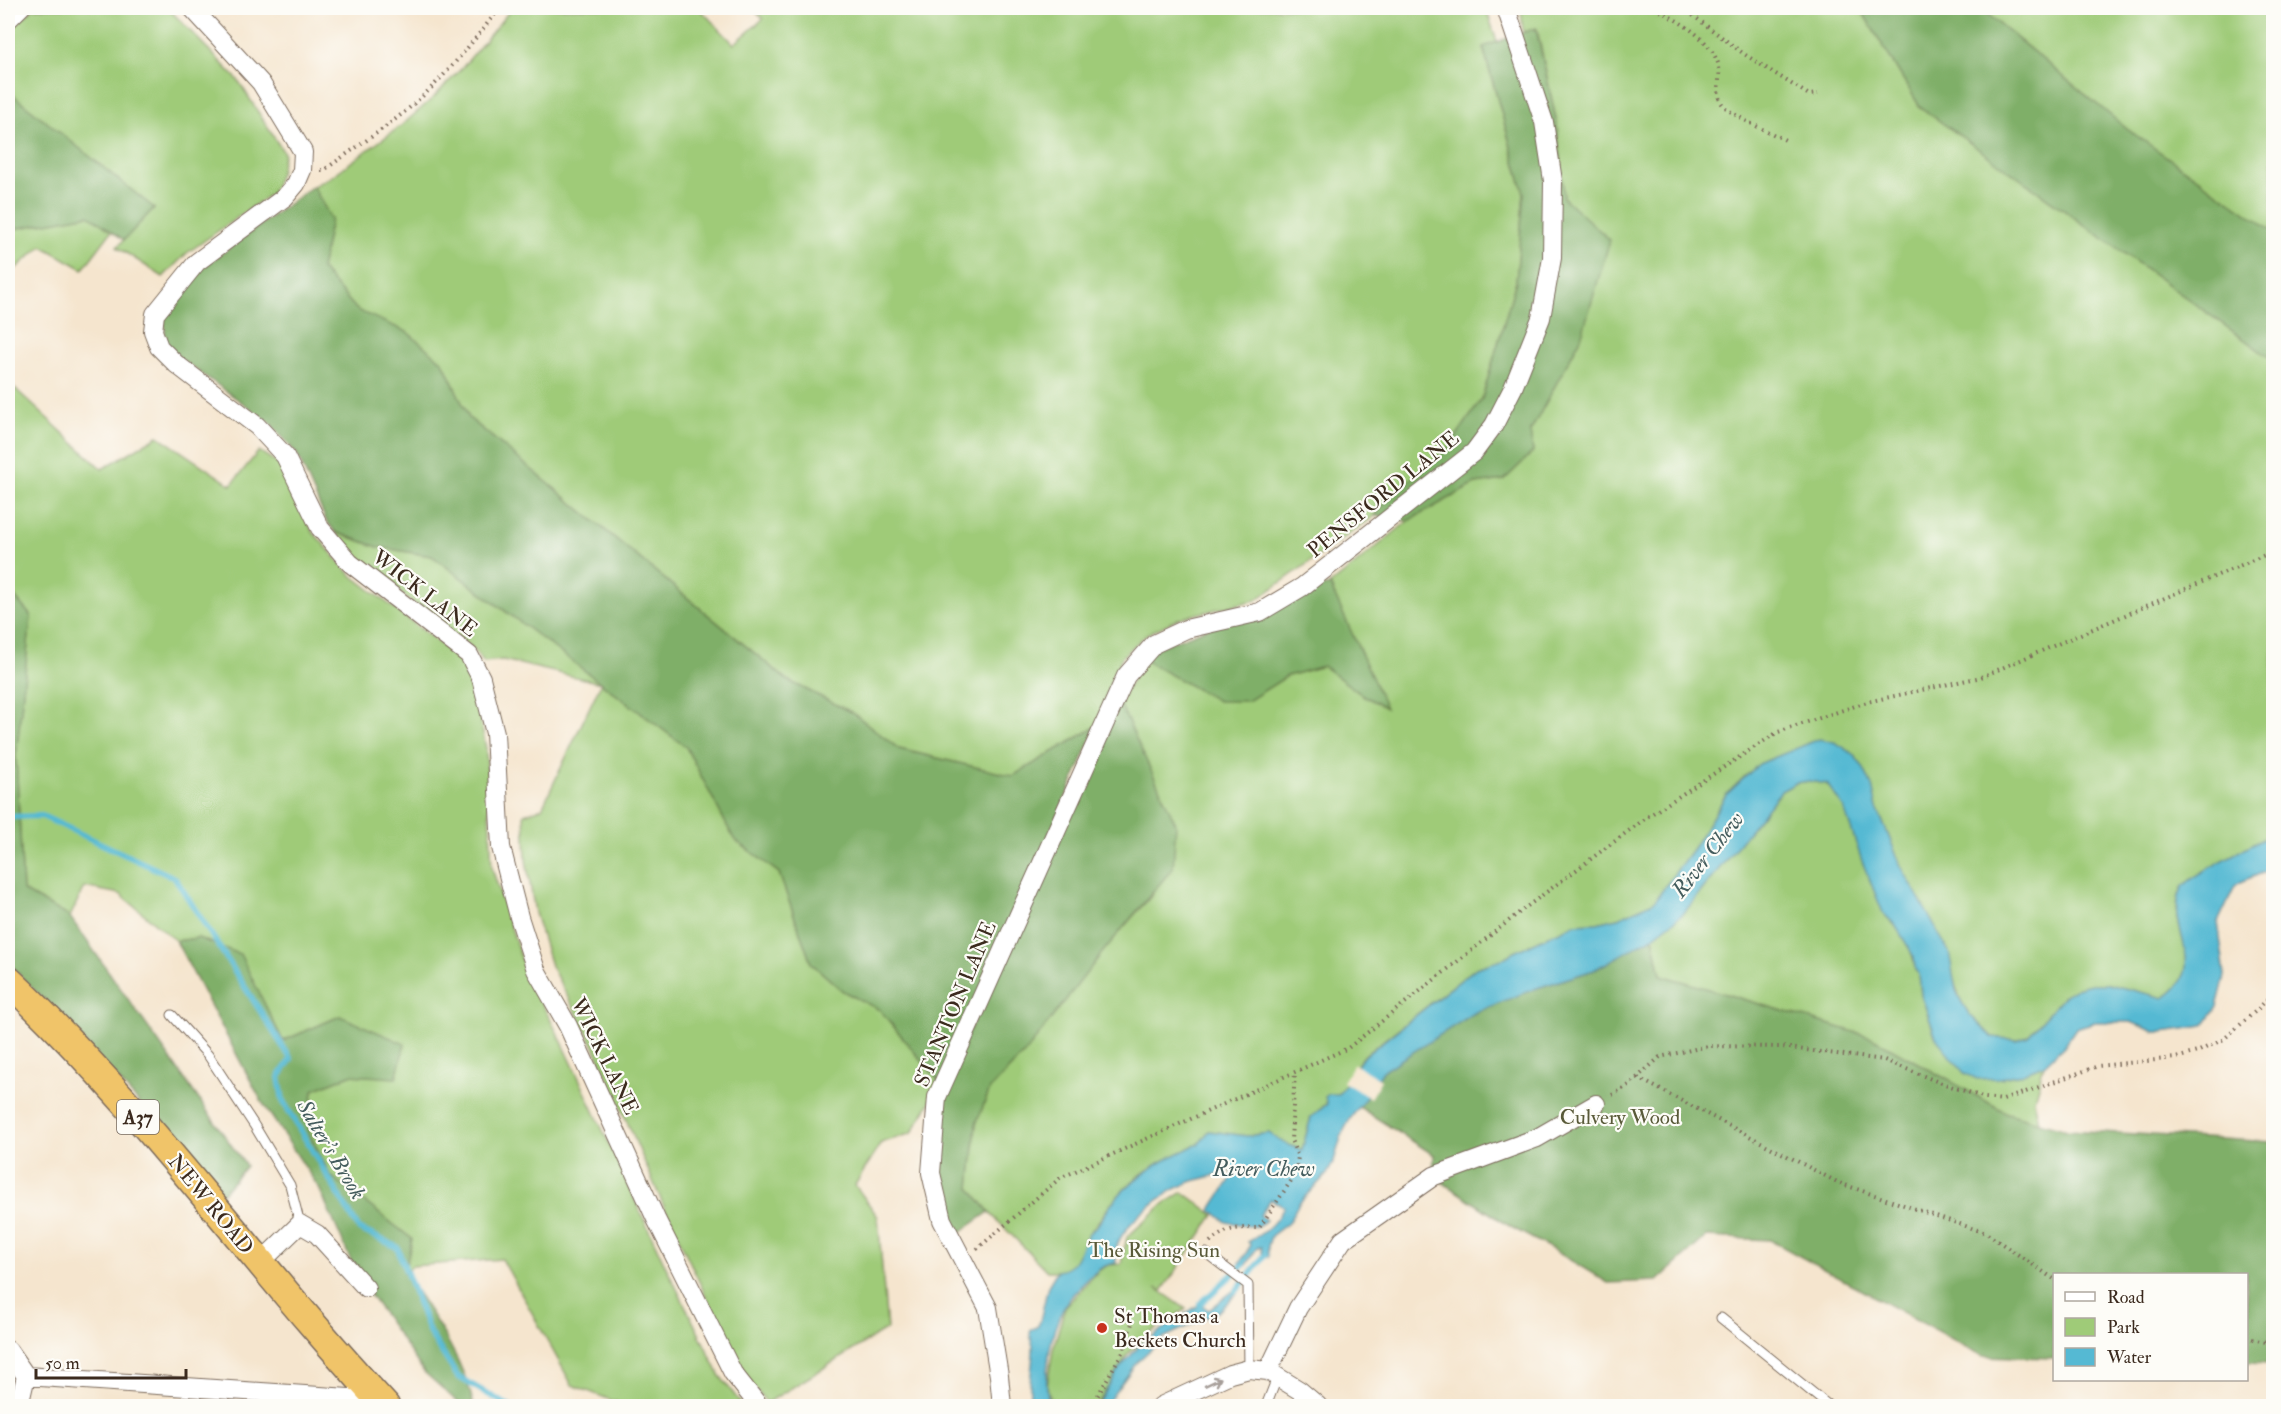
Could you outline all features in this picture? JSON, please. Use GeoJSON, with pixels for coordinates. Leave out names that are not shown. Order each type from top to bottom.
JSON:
{"type":"FeatureCollection","features":[{"type":"Feature","properties":{"kind":"highway","name":"NEW ROAD"},"geometry":{"type":"LineString","coordinates":[[8,980],[94,1067],[381,1403]]}},
{"type":"Feature","properties":{"kind":"street"},"geometry":{"type":"LineString","coordinates":[[192,8],[261,83],[303,152],[302,170]]}},
{"type":"Feature","properties":{"kind":"street","name":"PENSFORD LANE"},"geometry":{"type":"LineString","coordinates":[[1100,732],[1126,676],[1154,644],[1186,629],[1260,612],[1302,588],[1474,452],[1494,425],[1514,388],[1541,318],[1552,258],[1553,181],[1544,122],[1506,8]]}},
{"type":"Feature","properties":{"kind":"street","name":"WICK LANE"},"geometry":{"type":"LineString","coordinates":[[302,170],[296,184],[285,197],[197,262],[155,314],[153,331],[159,347],[176,364],[257,426],[285,456],[320,528],[350,563],[469,655],[481,678],[495,733],[501,847],[519,917],[536,970],[568,1026],[656,1219],[728,1362],[759,1407]]}},
{"type":"Feature","properties":{"kind":"street","name":"STANTON LANE"},"geometry":{"type":"LineString","coordinates":[[1002,1407],[988,1308],[942,1220],[931,1173],[937,1097],[1100,732]]}},
{"type":"Feature","properties":{"kind":"street"},"geometry":{"type":"LineString","coordinates":[[1265,1373],[1298,1308],[1343,1240],[1434,1176],[1537,1138],[1596,1104]]}},
{"type":"Feature","properties":{"kind":"street"},"geometry":{"type":"LineString","coordinates":[[260,1263],[300,1224],[317,1234],[366,1288]]}},
{"type":"Feature","properties":{"kind":"street"},"geometry":{"type":"LineString","coordinates":[[8,1350],[26,1376],[19,1407]]}},
{"type":"Feature","properties":{"kind":"street"},"geometry":{"type":"LineString","coordinates":[[1161,1407],[1230,1374],[1265,1373],[1299,1390],[1318,1407]]}},
{"type":"Feature","properties":{"kind":"street"},"geometry":{"type":"LineString","coordinates":[[26,1376],[381,1403]]}},
{"type":"Feature","properties":{"kind":"lane"},"geometry":{"type":"LineString","coordinates":[[8,26],[26,8]]}},
{"type":"Feature","properties":{"kind":"lane"},"geometry":{"type":"LineString","coordinates":[[171,1015],[208,1055],[254,1125],[290,1185],[300,1224]]}},
{"type":"Feature","properties":{"kind":"lane"},"geometry":{"type":"LineString","coordinates":[[1206,1253],[1248,1285],[1265,1373],[1266,1407]]}},
{"type":"Feature","properties":{"kind":"lane"},"geometry":{"type":"LineString","coordinates":[[1721,1318],[1829,1407]]}},
{"type":"Feature","properties":{"kind":"path"},"geometry":{"type":"LineString","coordinates":[[302,170],[324,170],[396,118],[427,92],[456,62],[500,8]]}},
{"type":"Feature","properties":{"kind":"path"},"geometry":{"type":"LineString","coordinates":[[1656,8],[1687,27],[1704,40],[1711,50],[1719,65],[1718,94],[1725,107],[1787,141]]}},
{"type":"Feature","properties":{"kind":"path"},"geometry":{"type":"LineString","coordinates":[[1683,8],[1744,54],[1809,95],[1818,94]]}},
{"type":"Feature","properties":{"kind":"path"},"geometry":{"type":"LineString","coordinates":[[992,1235],[1060,1178],[1348,1048],[1525,908],[1640,822],[1778,732],[1867,702],[1981,677],[2274,551]]}},
{"type":"Feature","properties":{"kind":"path"},"geometry":{"type":"LineString","coordinates":[[1596,1104],[1638,1078],[1660,1058],[1708,1046],[1782,1047],[1884,1060],[1985,1098],[2003,1100],[2098,1066],[2176,1058],[2197,1052],[2224,1039],[2274,992]]}},
{"type":"Feature","properties":{"kind":"path"},"geometry":{"type":"LineString","coordinates":[[1206,1253],[1207,1244],[1221,1233],[1233,1228],[1259,1228],[1296,1175],[1298,1157],[1291,1140],[1295,1072]]}},
{"type":"Feature","properties":{"kind":"path"},"geometry":{"type":"LineString","coordinates":[[1638,1078],[1839,1183],[1986,1233],[2053,1277]]}},
{"type":"Feature","properties":{"kind":"path"},"geometry":{"type":"LineString","coordinates":[[1092,1407],[1124,1349],[1133,1320]]}},
{"type":"Feature","properties":{"kind":"path"},"geometry":{"type":"LineString","coordinates":[[2248,1338],[2266,1341],[2274,1339]]}},
{"type":"Feature","properties":{"kind":"green space"},"geometry":{"type":"Polygon","coordinates":[[[34,8],[168,8],[238,80],[284,153],[280,173],[272,193],[187,253],[163,277],[117,247],[154,208],[8,91],[8,32],[34,8]]]}},
{"type":"Feature","properties":{"kind":"green space"},"geometry":{"type":"Polygon","coordinates":[[[512,8],[699,8],[734,44],[763,19],[752,8],[1486,8],[1497,42],[1483,48],[1524,193],[1516,281],[1482,399],[1449,447],[1387,500],[1375,516],[1256,600],[1180,618],[1147,634],[1122,657],[1110,684],[1097,726],[1013,776],[899,749],[853,713],[787,680],[469,418],[443,362],[357,310],[321,269],[331,219],[313,186],[329,178],[402,125],[433,98],[462,68],[512,8]]]}},
{"type":"Feature","properties":{"kind":"green space"},"geometry":{"type":"Polygon","coordinates":[[[1521,8],[1860,8],[1920,107],[2273,360],[2273,834],[2210,868],[2182,888],[2178,903],[2178,917],[2186,959],[2185,973],[2178,985],[2164,998],[2108,984],[2091,984],[2076,988],[2065,995],[2028,1036],[2016,1040],[1992,1037],[1969,1014],[1961,1001],[1933,923],[1918,901],[1901,866],[1877,808],[1867,775],[1854,755],[1834,742],[1811,742],[1768,760],[1745,776],[1726,795],[1694,847],[1654,902],[1618,918],[1597,923],[1575,924],[1501,960],[1476,968],[1362,1057],[1342,1090],[1311,1117],[1302,1150],[1284,1143],[1269,1133],[1247,1136],[1209,1131],[1198,1145],[1191,1146],[1156,1165],[1125,1189],[1088,1235],[1076,1261],[1070,1267],[1047,1271],[989,1212],[970,1188],[976,1124],[990,1089],[1025,1053],[1104,949],[1153,894],[1137,744],[1119,702],[1144,660],[1247,701],[1287,676],[1323,666],[1361,694],[1385,707],[1330,585],[1408,521],[1475,484],[1504,480],[1533,452],[1530,432],[1581,338],[1580,214],[1564,198],[1557,124],[1537,29],[1523,33],[1521,8]]]}},
{"type":"Feature","properties":{"kind":"green space"},"geometry":{"type":"Polygon","coordinates":[[[1860,8],[1980,8],[2127,129],[2273,231],[2273,360],[1920,107],[1860,8]]]}},
{"type":"Feature","properties":{"kind":"green space"},"geometry":{"type":"Polygon","coordinates":[[[1980,8],[2273,8],[2273,231],[2127,129],[1980,8]]]}},
{"type":"Feature","properties":{"kind":"green space"},"geometry":{"type":"Polygon","coordinates":[[[1536,28],[1557,124],[1564,198],[1610,240],[1581,338],[1530,432],[1533,452],[1504,480],[1475,484],[1408,521],[1375,516],[1387,500],[1449,447],[1482,399],[1516,281],[1524,193],[1483,47],[1536,28]]]}},
{"type":"Feature","properties":{"kind":"green space"},"geometry":{"type":"Polygon","coordinates":[[[8,91],[154,208],[124,240],[89,215],[8,230],[8,91]]]}},
{"type":"Feature","properties":{"kind":"green space"},"geometry":{"type":"Polygon","coordinates":[[[313,186],[331,219],[321,269],[357,310],[407,332],[443,362],[469,418],[787,680],[853,713],[899,749],[1013,776],[1097,726],[941,1084],[880,1010],[843,991],[811,963],[779,873],[734,839],[686,747],[432,556],[378,547],[335,532],[326,520],[297,454],[268,421],[181,359],[166,344],[164,316],[205,266],[313,186]]]}},
{"type":"Feature","properties":{"kind":"green space"},"geometry":{"type":"Polygon","coordinates":[[[89,215],[112,231],[83,269],[42,246],[8,275],[8,230],[89,215]]]}},
{"type":"Feature","properties":{"kind":"green space"},"geometry":{"type":"Polygon","coordinates":[[[8,382],[102,469],[158,436],[231,485],[259,451],[282,466],[312,531],[350,574],[462,661],[474,689],[486,748],[492,868],[525,971],[564,1046],[665,1265],[720,1376],[743,1406],[626,1406],[572,1385],[502,1259],[412,1266],[404,1273],[412,1239],[330,1175],[309,1132],[313,1090],[350,1075],[396,1077],[340,1016],[283,1041],[239,954],[198,938],[176,941],[120,894],[84,887],[70,917],[23,891],[16,757],[31,616],[8,589],[8,382]]]}},
{"type":"Feature","properties":{"kind":"green space"},"geometry":{"type":"Polygon","coordinates":[[[335,532],[378,547],[432,556],[601,683],[503,660],[484,662],[474,650],[359,561],[335,532]]]}},
{"type":"Feature","properties":{"kind":"green space"},"geometry":{"type":"Polygon","coordinates":[[[1330,585],[1386,708],[1361,694],[1323,666],[1287,676],[1248,701],[1218,701],[1144,660],[1156,648],[1304,591],[1330,585]]]}},
{"type":"Feature","properties":{"kind":"green space"},"geometry":{"type":"Polygon","coordinates":[[[8,589],[31,616],[16,757],[23,891],[70,917],[246,1166],[222,1194],[70,1027],[8,963],[8,589]]]}},
{"type":"Feature","properties":{"kind":"green space"},"geometry":{"type":"Polygon","coordinates":[[[601,683],[686,747],[734,839],[779,873],[811,963],[843,991],[880,1010],[941,1084],[912,1133],[881,1143],[855,1185],[878,1217],[887,1329],[767,1403],[742,1373],[666,1211],[593,1044],[551,966],[535,913],[526,860],[524,814],[542,808],[601,683]]]}},
{"type":"Feature","properties":{"kind":"green space"},"geometry":{"type":"Polygon","coordinates":[[[1119,702],[1176,824],[1173,868],[1102,953],[1025,1053],[990,1089],[976,1124],[970,1188],[989,1212],[959,1233],[948,1218],[936,1172],[939,1097],[1119,702]]]}},
{"type":"Feature","properties":{"kind":"green space"},"geometry":{"type":"Polygon","coordinates":[[[1809,781],[1827,784],[1844,807],[1887,917],[1902,934],[1909,948],[1915,970],[1919,974],[1921,994],[1936,1038],[2000,1078],[2017,1075],[2044,1065],[2034,1100],[2039,1122],[2007,1113],[1871,1037],[1661,975],[1653,937],[1683,914],[1781,791],[1796,783],[1809,781]]]}},
{"type":"Feature","properties":{"kind":"green space","name":"Culvery Wood"},"geometry":{"type":"Polygon","coordinates":[[[1653,937],[1661,975],[1871,1037],[2007,1113],[2067,1130],[2273,1142],[2273,1364],[2248,1363],[2248,1273],[2053,1273],[2053,1358],[1983,1356],[1770,1240],[1706,1237],[1657,1281],[1608,1283],[1511,1227],[1433,1176],[1434,1155],[1359,1107],[1383,1071],[1457,1023],[1490,1006],[1594,970],[1653,937]]]}},
{"type":"Feature","properties":{"kind":"green space"},"geometry":{"type":"Polygon","coordinates":[[[198,938],[240,954],[283,1041],[340,1016],[405,1044],[396,1078],[350,1075],[313,1090],[309,1132],[330,1175],[412,1239],[404,1273],[454,1353],[474,1406],[462,1406],[424,1372],[359,1279],[319,1188],[262,1102],[176,941],[198,938]]]}},
{"type":"Feature","properties":{"kind":"green space","name":"The Rising Sun"},"geometry":{"type":"Polygon","coordinates":[[[1183,1192],[1214,1215],[1162,1291],[1156,1288],[1186,1309],[1151,1332],[1128,1354],[1096,1406],[1052,1406],[1047,1386],[1053,1349],[1065,1307],[1098,1271],[1108,1265],[1121,1264],[1127,1237],[1165,1203],[1183,1192]]]}},
{"type":"Feature","properties":{"kind":"water","name":"River Chew"},"geometry":{"type":"Polygon","coordinates":[[[1819,739],[1834,742],[1843,747],[1854,755],[1863,767],[1901,866],[1949,952],[1956,990],[1961,1001],[1969,1014],[1992,1037],[2016,1040],[2028,1036],[2065,995],[2076,988],[2091,984],[2108,984],[2164,998],[2178,986],[2185,973],[2186,960],[2178,918],[2178,903],[2182,888],[2209,868],[2273,834],[2273,869],[2235,886],[2218,922],[2225,976],[2217,1007],[2204,1026],[2155,1032],[2131,1022],[2095,1022],[2076,1028],[2064,1046],[2044,1065],[2017,1075],[2000,1078],[1977,1079],[1964,1073],[1936,1038],[1921,994],[1919,974],[1915,970],[1914,958],[1895,925],[1883,913],[1844,808],[1827,784],[1809,781],[1796,783],[1781,791],[1683,914],[1653,937],[1594,970],[1537,988],[1476,1012],[1383,1071],[1350,1119],[1327,1174],[1299,1203],[1288,1223],[1271,1236],[1268,1257],[1262,1253],[1261,1247],[1257,1248],[1245,1266],[1240,1263],[1251,1245],[1248,1242],[1269,1228],[1284,1207],[1271,1199],[1260,1215],[1266,1220],[1258,1227],[1226,1222],[1211,1210],[1233,1174],[1229,1169],[1221,1174],[1180,1186],[1146,1209],[1120,1239],[1116,1251],[1116,1263],[1107,1265],[1096,1272],[1066,1303],[1051,1342],[1047,1370],[1050,1406],[1031,1406],[1033,1348],[1030,1332],[1038,1326],[1040,1321],[1048,1286],[1057,1271],[1074,1262],[1089,1233],[1116,1198],[1134,1181],[1164,1161],[1198,1145],[1209,1131],[1247,1136],[1269,1133],[1284,1143],[1302,1150],[1311,1117],[1327,1104],[1325,1097],[1329,1094],[1338,1094],[1342,1090],[1362,1058],[1476,968],[1501,960],[1575,924],[1597,923],[1618,918],[1654,902],[1694,847],[1726,795],[1759,764],[1819,739]]]}},
{"type":"Feature","properties":{"kind":"water"},"geometry":{"type":"Polygon","coordinates":[[[1233,1291],[1238,1292],[1218,1312],[1163,1338],[1137,1362],[1105,1406],[1097,1406],[1118,1370],[1140,1345],[1200,1304],[1209,1310],[1233,1291]]]}},
{"type":"Feature","properties":{"kind":"pier"},"geometry":{"type":"Polygon","coordinates":[[[1354,1064],[1381,1080],[1370,1098],[1343,1082],[1354,1064]]]}},
{"type":"Feature","properties":{"kind":"waterway","name":"Salter's Brook"},"geometry":{"type":"LineString","coordinates":[[8,817],[42,816],[175,878],[291,1059],[279,1077],[283,1101],[359,1229],[397,1247],[430,1334],[458,1377],[509,1406]]}},
{"type":"Feature","properties":{"kind":"waterway","name":"River Chew"},"geometry":{"type":"LineString","coordinates":[[1236,1291],[1265,1255]]}},
{"type":"Feature","properties":{"kind":"waterway","name":"River Chew"},"geometry":{"type":"LineString","coordinates":[[1200,1304],[1243,1265]]}},
{"type":"Feature","properties":{"kind":"place","name":"St Thomas a Beckets Church"},"geometry":{"type":"Point","coordinates":[1102,1328]}}]}
